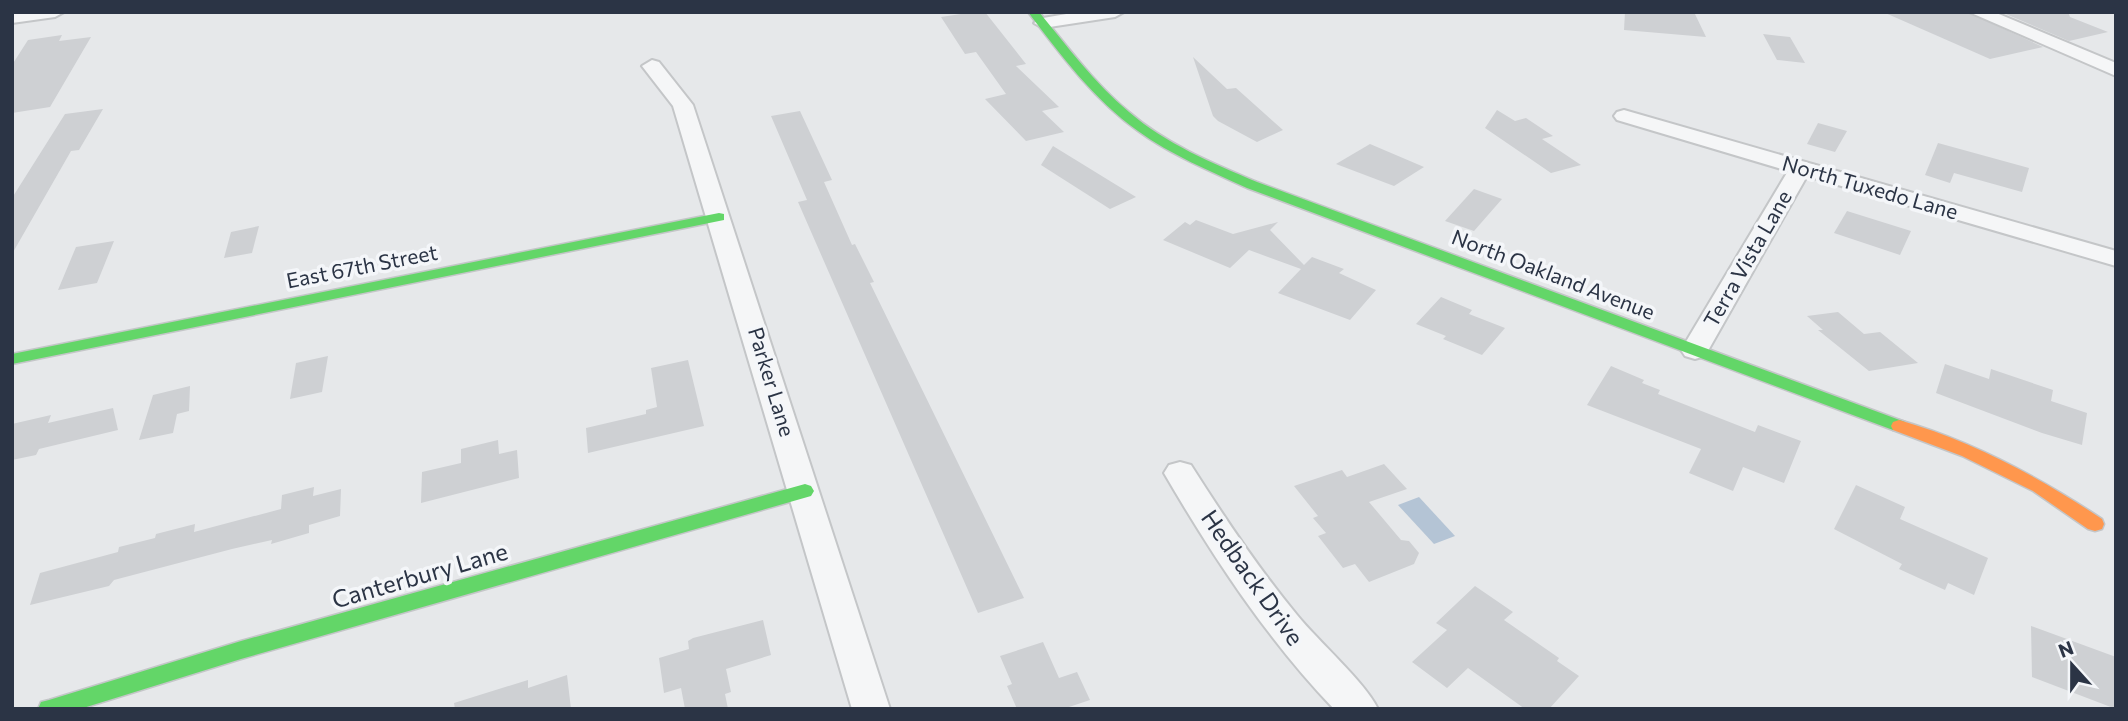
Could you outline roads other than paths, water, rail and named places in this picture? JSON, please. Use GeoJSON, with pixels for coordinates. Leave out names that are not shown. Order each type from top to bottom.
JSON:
{"type":"FeatureCollection","features":[{"type":"Feature","properties":{"kind":"street"},"geometry":{"type":"LineString","coordinates":[[12,18],[55,12]]}},
{"type":"Feature","properties":{"kind":"street"},"geometry":{"type":"LineString","coordinates":[[1038,18],[1115,12]]}},
{"type":"Feature","properties":{"kind":"street"},"geometry":{"type":"LineString","coordinates":[[1978,12],[2116,70]]}},
{"type":"Feature","properties":{"kind":"street","name":"North Oakland Avenue"},"geometry":{"type":"LineString","coordinates":[[1038,18],[1116,107],[1144,129],[1187,156],[1252,185],[1994,463],[2039,486],[2095,524]]}},
{"type":"Feature","properties":{"kind":"street","name":"Parker Lane"},"geometry":{"type":"LineString","coordinates":[[652,65],[683,105],[871,709]]}},
{"type":"Feature","properties":{"kind":"street","name":"North Tuxedo Lane"},"geometry":{"type":"LineString","coordinates":[[1624,116],[2116,260]]}},
{"type":"Feature","properties":{"kind":"street","name":"Terra Vista Lane"},"geometry":{"type":"LineString","coordinates":[[1695,350],[1801,168]]}},
{"type":"Feature","properties":{"kind":"street","name":"East 67th Street"},"geometry":{"type":"LineString","coordinates":[[12,359],[719,218]]}},
{"type":"Feature","properties":{"kind":"street","name":"Hedback Drive"},"geometry":{"type":"LineString","coordinates":[[1180,473],[1270,611],[1311,660],[1359,709]]}},
{"type":"Feature","properties":{"kind":"street","name":"Canterbury Lane"},"geometry":{"type":"LineString","coordinates":[[49,709],[241,650],[805,491]]}},
{"type":"Feature","properties":{"kind":"water"},"geometry":{"type":"Polygon","coordinates":[[[1419,497],[1455,536],[1434,544],[1398,505],[1419,497]]]}}]}
